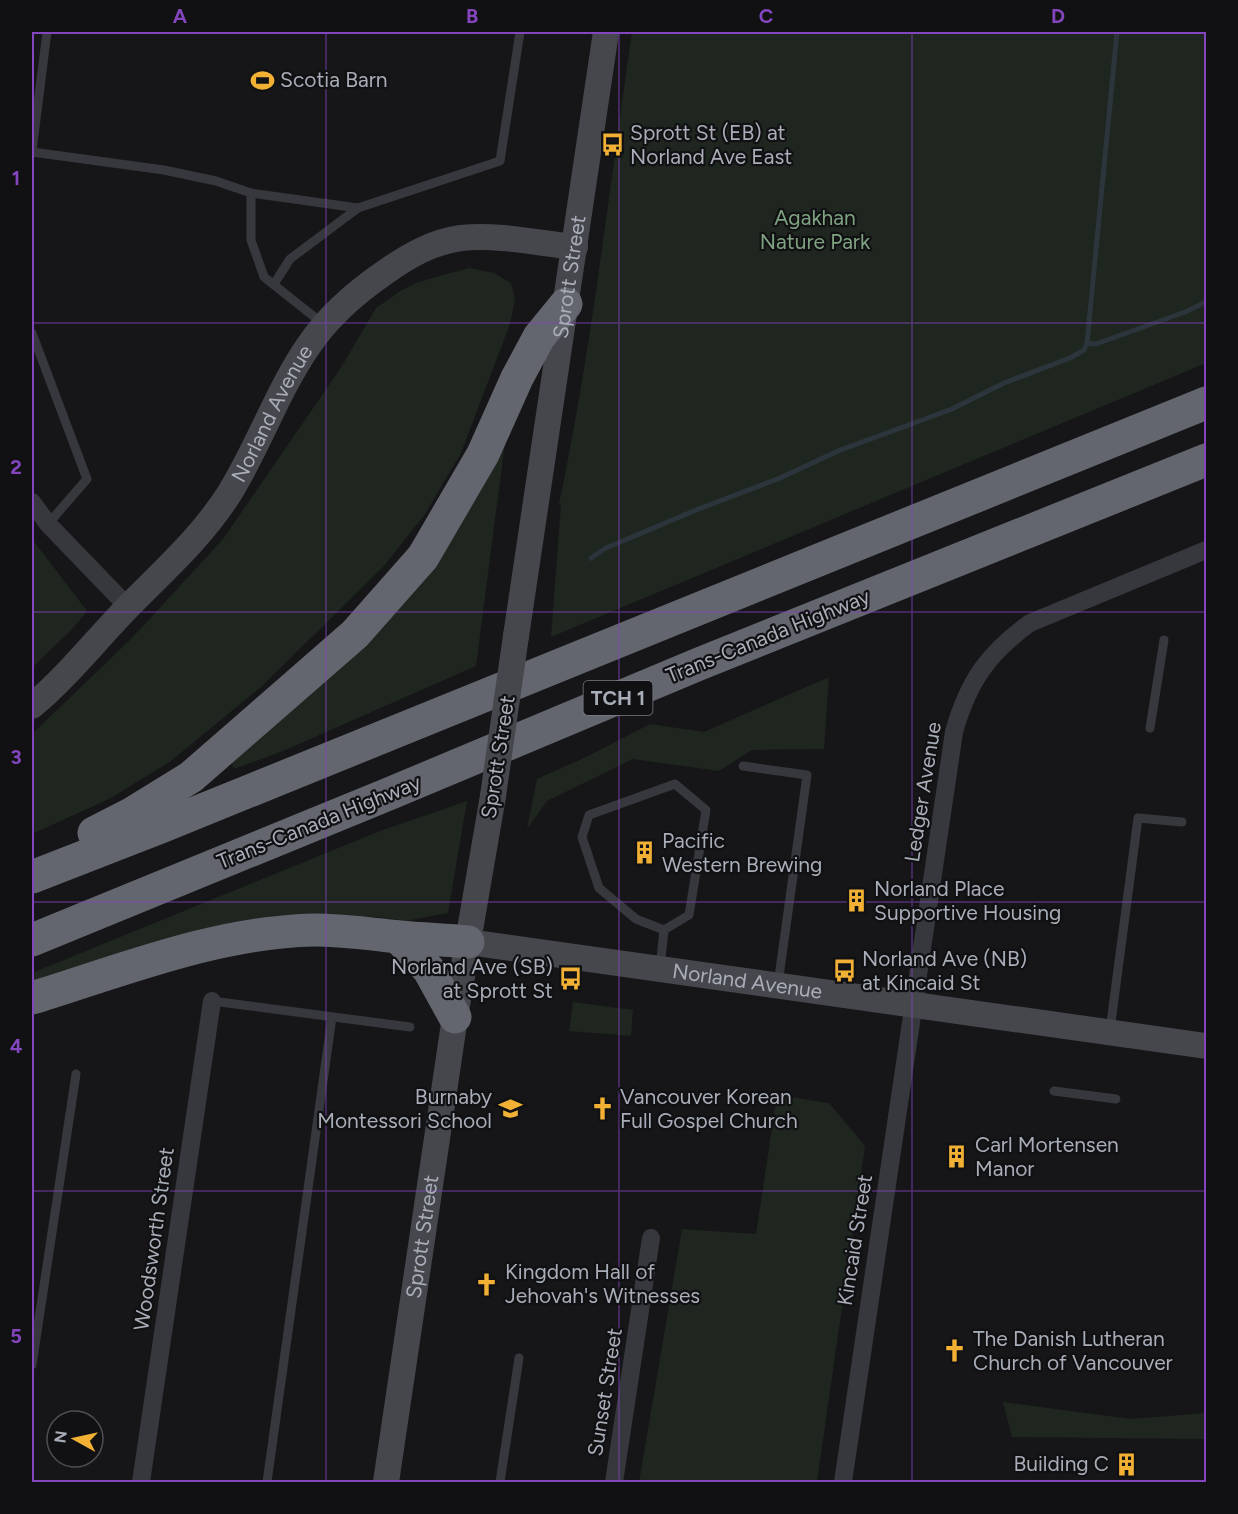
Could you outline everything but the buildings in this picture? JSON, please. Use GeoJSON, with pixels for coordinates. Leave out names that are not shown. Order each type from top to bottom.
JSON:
{"type":"FeatureCollection","features":[{"type":"Feature","properties":{"kind":"highway"},"geometry":{"type":"LineString","coordinates":[[32,871],[65,849],[131,814],[191,777],[355,634],[423,557],[483,454],[517,378],[539,337],[566,304]]}},
{"type":"Feature","properties":{"kind":"highway","name":"TCH 1"},"geometry":{"type":"LineString","coordinates":[[32,877],[1206,403]]}},
{"type":"Feature","properties":{"kind":"highway","name":"Trans-Canada Highway"},"geometry":{"type":"LineString","coordinates":[[32,939],[380,798],[699,664],[1206,460]]}},
{"type":"Feature","properties":{"kind":"highway"},"geometry":{"type":"LineString","coordinates":[[32,998],[178,952],[225,940],[271,933],[313,930],[356,931],[398,937],[468,942]]}},
{"type":"Feature","properties":{"kind":"highway"},"geometry":{"type":"LineString","coordinates":[[398,937],[429,970],[455,1017]]}},
{"type":"Feature","properties":{"kind":"main road","name":"Sprott Street"},"geometry":{"type":"LineString","coordinates":[[386,1482],[455,1017],[493,796],[606,32]]}},
{"type":"Feature","properties":{"kind":"main road","name":"Norland Avenue"},"geometry":{"type":"LineString","coordinates":[[32,706],[182,555],[224,501],[295,367],[324,325],[380,276],[411,255],[430,246],[461,238],[575,247]]}},
{"type":"Feature","properties":{"kind":"main road","name":"Norland Avenue"},"geometry":{"type":"LineString","coordinates":[[468,942],[660,971],[1206,1046]]}},
{"type":"Feature","properties":{"kind":"street"},"geometry":{"type":"LineString","coordinates":[[32,502],[48,524],[128,607]]}},
{"type":"Feature","properties":{"kind":"street","name":"Ledger Avenue"},"geometry":{"type":"LineString","coordinates":[[914,1005],[954,732],[966,696],[983,666],[1012,635],[1030,622],[1206,550]]}},
{"type":"Feature","properties":{"kind":"street","name":"Woodsworth Street"},"geometry":{"type":"LineString","coordinates":[[141,1482],[212,1001]]}},
{"type":"Feature","properties":{"kind":"street","name":"Kincaid Street"},"geometry":{"type":"LineString","coordinates":[[843,1482],[871,1281],[914,1005]]}},
{"type":"Feature","properties":{"kind":"street","name":"Sunset Street"},"geometry":{"type":"LineString","coordinates":[[614,1482],[651,1238]]}},
{"type":"Feature","properties":{"kind":"lane"},"geometry":{"type":"LineString","coordinates":[[46,32],[32,152],[164,170],[216,181],[251,193],[358,208]]}},
{"type":"Feature","properties":{"kind":"lane"},"geometry":{"type":"LineString","coordinates":[[274,284],[290,259],[358,208],[500,160],[520,32]]}},
{"type":"Feature","properties":{"kind":"lane"},"geometry":{"type":"LineString","coordinates":[[251,193],[251,240],[264,277],[324,325]]}},
{"type":"Feature","properties":{"kind":"lane"},"geometry":{"type":"LineString","coordinates":[[32,333],[87,479],[48,524]]}},
{"type":"Feature","properties":{"kind":"lane"},"geometry":{"type":"LineString","coordinates":[[1150,728],[1164,640]]}},
{"type":"Feature","properties":{"kind":"lane"},"geometry":{"type":"LineString","coordinates":[[743,766],[807,775],[777,986]]}},
{"type":"Feature","properties":{"kind":"lane"},"geometry":{"type":"LineString","coordinates":[[675,784],[706,810],[689,915],[664,930],[636,919],[599,888],[582,837],[589,815],[675,784]]}},
{"type":"Feature","properties":{"kind":"lane"},"geometry":{"type":"LineString","coordinates":[[1110,1033],[1138,818],[1182,822]]}},
{"type":"Feature","properties":{"kind":"lane"},"geometry":{"type":"LineString","coordinates":[[660,971],[664,930]]}},
{"type":"Feature","properties":{"kind":"lane"},"geometry":{"type":"LineString","coordinates":[[212,1001],[410,1027]]}},
{"type":"Feature","properties":{"kind":"lane"},"geometry":{"type":"LineString","coordinates":[[267,1482],[333,1017]]}},
{"type":"Feature","properties":{"kind":"lane"},"geometry":{"type":"LineString","coordinates":[[32,1365],[76,1074]]}},
{"type":"Feature","properties":{"kind":"lane"},"geometry":{"type":"LineString","coordinates":[[1054,1091],[1116,1099]]}},
{"type":"Feature","properties":{"kind":"lane"},"geometry":{"type":"LineString","coordinates":[[500,1482],[519,1358]]}},
{"type":"Feature","properties":{"kind":"green space","name":"Agakhan Nature Park"},"geometry":{"type":"Polygon","coordinates":[[[632,32],[1206,32],[1206,363],[551,637],[561,505],[559,504],[591,327],[632,32]]]}},
{"type":"Feature","properties":{"kind":"green space"},"geometry":{"type":"Polygon","coordinates":[[[469,268],[494,273],[511,283],[515,299],[510,324],[461,453],[425,514],[384,566],[262,686],[171,761],[111,798],[32,834],[32,734],[133,637],[223,539],[340,369],[376,308],[418,282],[469,268]]]}},
{"type":"Feature","properties":{"kind":"green space"},"geometry":{"type":"Polygon","coordinates":[[[506,435],[476,666],[283,751],[234,769],[230,760],[506,435]]]}},
{"type":"Feature","properties":{"kind":"green space"},"geometry":{"type":"Polygon","coordinates":[[[32,539],[87,611],[32,668],[32,539]]]}},
{"type":"Feature","properties":{"kind":"green space"},"geometry":{"type":"Polygon","coordinates":[[[829,677],[824,749],[752,750],[719,771],[633,759],[547,801],[527,829],[537,779],[650,724],[704,732],[829,677]]]}},
{"type":"Feature","properties":{"kind":"green space"},"geometry":{"type":"Polygon","coordinates":[[[467,801],[448,913],[406,921],[378,917],[272,916],[32,991],[32,973],[380,831],[467,801]]]}},
{"type":"Feature","properties":{"kind":"green space"},"geometry":{"type":"Polygon","coordinates":[[[573,1002],[633,1010],[631,1036],[569,1031],[573,1002]]]}},
{"type":"Feature","properties":{"kind":"green space"},"geometry":{"type":"Polygon","coordinates":[[[777,1095],[829,1103],[865,1146],[817,1482],[639,1482],[682,1229],[756,1234],[777,1095]]]}},
{"type":"Feature","properties":{"kind":"green space"},"geometry":{"type":"Polygon","coordinates":[[[1003,1402],[1131,1419],[1206,1413],[1206,1439],[1012,1437],[1003,1402]]]}},
{"type":"Feature","properties":{"kind":"waterway"},"geometry":{"type":"LineString","coordinates":[[591,558],[606,548],[780,478],[838,451],[952,409],[1004,383],[1070,358],[1084,350],[1087,343],[1117,32]]}},
{"type":"Feature","properties":{"kind":"waterway"},"geometry":{"type":"LineString","coordinates":[[1087,343],[1096,344],[1185,312],[1206,302]]}},
{"type":"Feature","properties":{"kind":"place","name":"Scotia Barn"},"geometry":{"type":"Point","coordinates":[262,80]}},
{"type":"Feature","properties":{"kind":"place","name":"Sprott St (EB) at Norland Ave East"},"geometry":{"type":"Point","coordinates":[612,145]}},
{"type":"Feature","properties":{"kind":"place","name":"Pacific Western Brewing"},"geometry":{"type":"Point","coordinates":[644,853]}},
{"type":"Feature","properties":{"kind":"place","name":"Norland Place Supportive Housing"},"geometry":{"type":"Point","coordinates":[856,901]}},
{"type":"Feature","properties":{"kind":"place","name":"Norland Ave (NB) at Kincaid St"},"geometry":{"type":"Point","coordinates":[844,971]}},
{"type":"Feature","properties":{"kind":"place","name":"Norland Ave (SB) at Sprott St"},"geometry":{"type":"Point","coordinates":[571,979]}},
{"type":"Feature","properties":{"kind":"place","name":"Burnaby Montessori School"},"geometry":{"type":"Point","coordinates":[510,1109]}},
{"type":"Feature","properties":{"kind":"place","name":"Vancouver Korean Full Gospel Church"},"geometry":{"type":"Point","coordinates":[602,1109]}},
{"type":"Feature","properties":{"kind":"place","name":"Carl Mortensen Manor"},"geometry":{"type":"Point","coordinates":[957,1157]}},
{"type":"Feature","properties":{"kind":"place","name":"Kingdom Hall of Jehovah's Witnesses"},"geometry":{"type":"Point","coordinates":[487,1284]}},
{"type":"Feature","properties":{"kind":"place","name":"The Danish Lutheran Church of Vancouver"},"geometry":{"type":"Point","coordinates":[955,1351]}},
{"type":"Feature","properties":{"kind":"place","name":"Building C"},"geometry":{"type":"Point","coordinates":[1127,1464]}}]}
